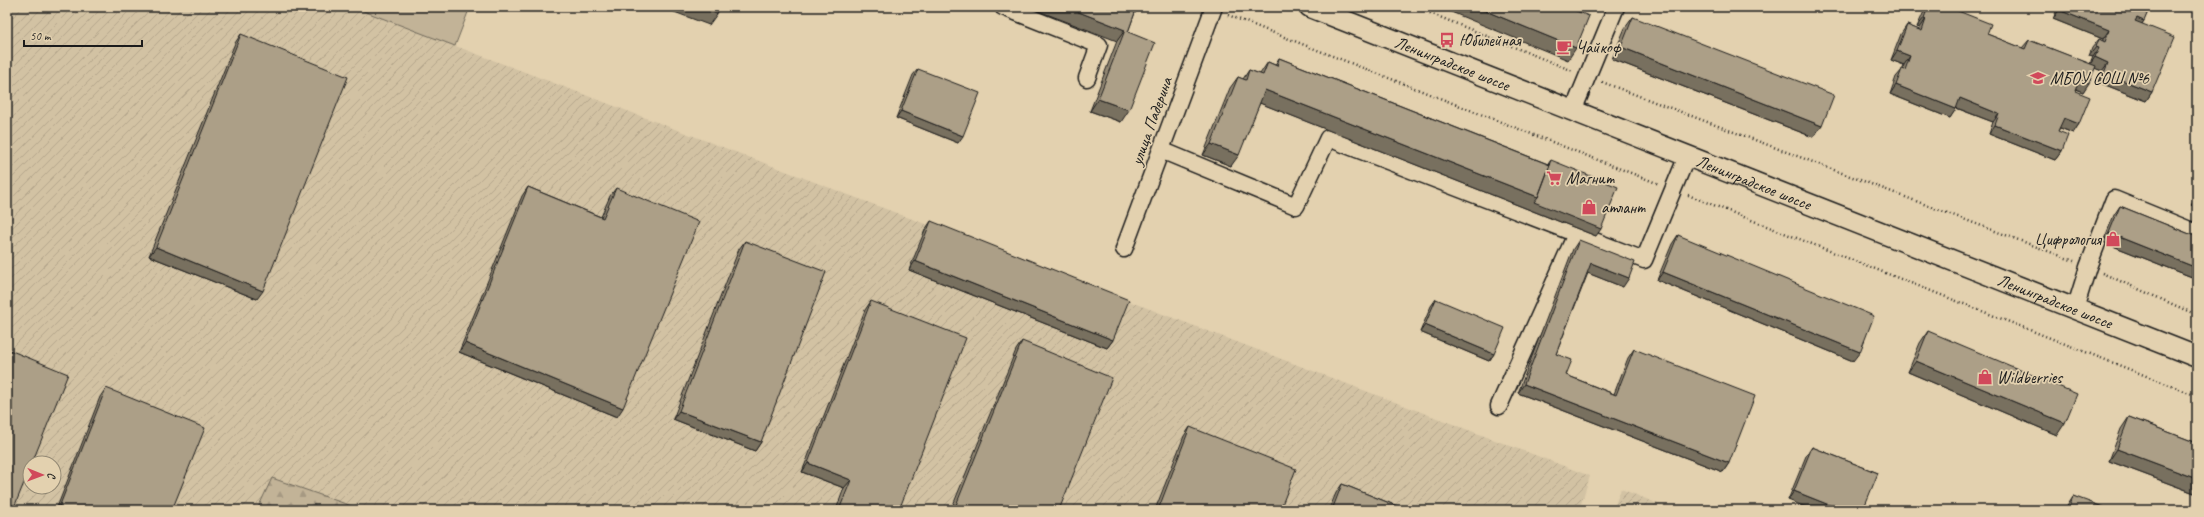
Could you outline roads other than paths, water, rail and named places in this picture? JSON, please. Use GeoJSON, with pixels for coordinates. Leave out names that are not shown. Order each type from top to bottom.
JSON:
{"type":"FeatureCollection","features":[{"type":"Feature","properties":{"kind":"main road","name":"Ленинградское шоссе"},"geometry":{"type":"LineString","coordinates":[[1310,7],[2197,357]]}},
{"type":"Feature","properties":{"kind":"street"},"geometry":{"type":"LineString","coordinates":[[1003,7],[1099,45],[1087,78]]}},
{"type":"Feature","properties":{"kind":"street"},"geometry":{"type":"LineString","coordinates":[[1573,111],[1586,76],[1616,7]]}},
{"type":"Feature","properties":{"kind":"street","name":"улица Падерина"},"geometry":{"type":"LineString","coordinates":[[1124,249],[1214,8]]}},
{"type":"Feature","properties":{"kind":"street"},"geometry":{"type":"LineString","coordinates":[[1161,150],[1296,206],[1328,138],[1644,260],[1672,189],[1687,156]]}},
{"type":"Feature","properties":{"kind":"street"},"geometry":{"type":"LineString","coordinates":[[2075,309],[2088,267],[2114,198],[2197,233]]}},
{"type":"Feature","properties":{"kind":"street"},"geometry":{"type":"LineString","coordinates":[[1499,406],[1576,234]]}},
{"type":"Feature","properties":{"kind":"place","name":"Юбилейная"},"geometry":{"type":"Point","coordinates":[1447,40]}},
{"type":"Feature","properties":{"kind":"place","name":"Чайкоф"},"geometry":{"type":"Point","coordinates":[1564,47]}},
{"type":"Feature","properties":{"kind":"place","name":"МБОУ СОШ №6"},"geometry":{"type":"Point","coordinates":[2038,78]}},
{"type":"Feature","properties":{"kind":"place","name":"Магнит"},"geometry":{"type":"Point","coordinates":[1554,178]}},
{"type":"Feature","properties":{"kind":"place","name":"атлант"},"geometry":{"type":"Point","coordinates":[1589,207]}},
{"type":"Feature","properties":{"kind":"place","name":"Цифрология"},"geometry":{"type":"Point","coordinates":[2113,239]}},
{"type":"Feature","properties":{"kind":"place","name":"Wildberries"},"geometry":{"type":"Point","coordinates":[1985,377]}}]}
